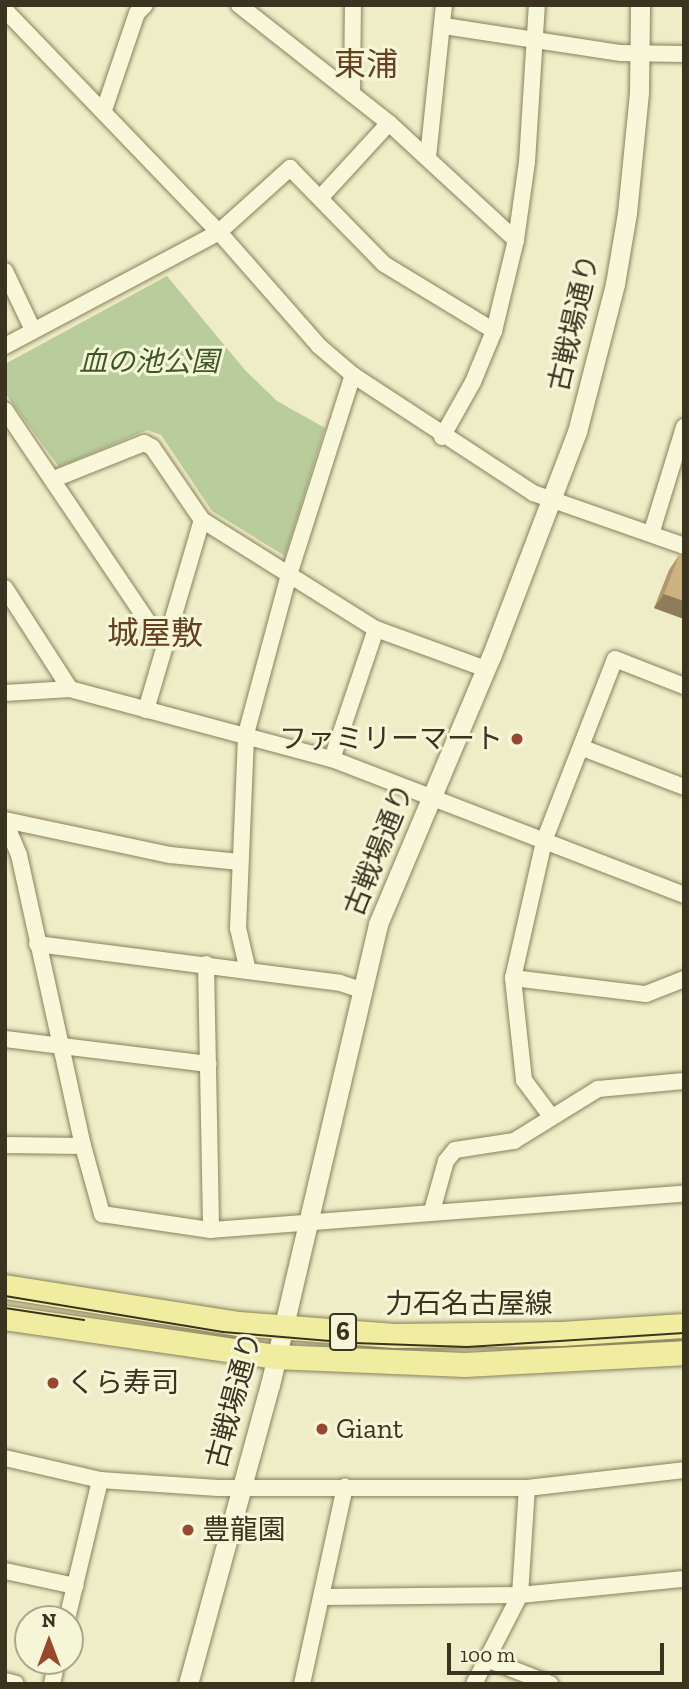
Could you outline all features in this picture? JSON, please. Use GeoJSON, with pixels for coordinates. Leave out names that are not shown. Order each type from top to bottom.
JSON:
{"type":"FeatureCollection","features":[{"type":"Feature","properties":{"kind":"main road","name":"力石名古屋線"},"geometry":{"type":"LineString","coordinates":[[5,1287],[282,1328],[461,1338],[684,1326]]}},
{"type":"Feature","properties":{"kind":"main road","name":"力石名古屋線"},"geometry":{"type":"LineString","coordinates":[[5,1318],[275,1357],[465,1365],[684,1353]]}},
{"type":"Feature","properties":{"kind":"street"},"geometry":{"type":"LineString","coordinates":[[239,5],[389,123],[516,240]]}},
{"type":"Feature","properties":{"kind":"street"},"geometry":{"type":"LineString","coordinates":[[352,94],[353,5]]}},
{"type":"Feature","properties":{"kind":"street"},"geometry":{"type":"LineString","coordinates":[[428,158],[444,26],[444,5]]}},
{"type":"Feature","properties":{"kind":"street"},"geometry":{"type":"LineString","coordinates":[[442,437],[494,331],[516,240],[537,40],[537,5]]}},
{"type":"Feature","properties":{"kind":"street","name":"古戦場通り"},"geometry":{"type":"LineString","coordinates":[[188,1684],[275,1357],[360,990],[378,924],[486,669],[553,501],[577,432],[615,284],[627,213],[639,55],[640,5]]}},
{"type":"Feature","properties":{"kind":"street"},"geometry":{"type":"LineString","coordinates":[[104,110],[135,8]]}},
{"type":"Feature","properties":{"kind":"street"},"geometry":{"type":"LineString","coordinates":[[5,10],[219,232],[319,345],[353,375],[442,437],[553,501],[652,531],[684,546]]}},
{"type":"Feature","properties":{"kind":"street"},"geometry":{"type":"LineString","coordinates":[[444,26],[639,55],[684,54]]}},
{"type":"Feature","properties":{"kind":"street"},"geometry":{"type":"LineString","coordinates":[[321,197],[389,123]]}},
{"type":"Feature","properties":{"kind":"street"},"geometry":{"type":"LineString","coordinates":[[5,346],[219,232],[290,168],[384,264],[494,331]]}},
{"type":"Feature","properties":{"kind":"street"},"geometry":{"type":"LineString","coordinates":[[5,271],[33,330]]}},
{"type":"Feature","properties":{"kind":"street"},"geometry":{"type":"LineString","coordinates":[[248,971],[238,928],[246,734],[289,575],[353,375]]}},
{"type":"Feature","properties":{"kind":"street"},"geometry":{"type":"LineString","coordinates":[[5,410],[164,646]]}},
{"type":"Feature","properties":{"kind":"street"},"geometry":{"type":"LineString","coordinates":[[652,531],[683,435]]}},
{"type":"Feature","properties":{"kind":"street"},"geometry":{"type":"LineString","coordinates":[[54,479],[144,443],[152,447],[202,520],[376,629],[486,669]]}},
{"type":"Feature","properties":{"kind":"street"},"geometry":{"type":"LineString","coordinates":[[146,710],[202,520]]}},
{"type":"Feature","properties":{"kind":"street"},"geometry":{"type":"LineString","coordinates":[[5,588],[70,689]]}},
{"type":"Feature","properties":{"kind":"street"},"geometry":{"type":"LineString","coordinates":[[332,759],[376,629]]}},
{"type":"Feature","properties":{"kind":"street"},"geometry":{"type":"LineString","coordinates":[[550,1115],[524,1080],[513,978],[544,841],[583,748],[615,659],[684,686]]}},
{"type":"Feature","properties":{"kind":"street"},"geometry":{"type":"LineString","coordinates":[[5,693],[70,689],[332,759],[429,799],[684,895]]}},
{"type":"Feature","properties":{"kind":"street"},"geometry":{"type":"LineString","coordinates":[[583,748],[684,787]]}},
{"type":"Feature","properties":{"kind":"street"},"geometry":{"type":"LineString","coordinates":[[5,821],[170,855],[240,863]]}},
{"type":"Feature","properties":{"kind":"street"},"geometry":{"type":"LineString","coordinates":[[5,821],[19,855],[97,1209],[102,1214],[211,1230],[277,1222],[306,1224],[432,1211],[684,1194]]}},
{"type":"Feature","properties":{"kind":"street"},"geometry":{"type":"LineString","coordinates":[[37,944],[206,964],[360,990]]}},
{"type":"Feature","properties":{"kind":"street"},"geometry":{"type":"LineString","coordinates":[[206,964],[211,1230]]}},
{"type":"Feature","properties":{"kind":"street"},"geometry":{"type":"LineString","coordinates":[[513,978],[646,994],[684,979]]}},
{"type":"Feature","properties":{"kind":"street"},"geometry":{"type":"LineString","coordinates":[[5,1039],[208,1064]]}},
{"type":"Feature","properties":{"kind":"street"},"geometry":{"type":"LineString","coordinates":[[432,1211],[449,1155],[455,1150],[514,1141],[550,1115],[598,1089],[684,1081]]}},
{"type":"Feature","properties":{"kind":"street"},"geometry":{"type":"LineString","coordinates":[[5,1145],[83,1146]]}},
{"type":"Feature","properties":{"kind":"street"},"geometry":{"type":"LineString","coordinates":[[5,1458],[100,1480],[239,1488],[527,1488],[684,1470]]}},
{"type":"Feature","properties":{"kind":"street"},"geometry":{"type":"LineString","coordinates":[[70,1605],[100,1480]]}},
{"type":"Feature","properties":{"kind":"street"},"geometry":{"type":"LineString","coordinates":[[302,1684],[345,1487]]}},
{"type":"Feature","properties":{"kind":"street"},"geometry":{"type":"LineString","coordinates":[[474,1684],[520,1595],[527,1488]]}},
{"type":"Feature","properties":{"kind":"street"},"geometry":{"type":"LineString","coordinates":[[5,1571],[75,1586]]}},
{"type":"Feature","properties":{"kind":"street"},"geometry":{"type":"LineString","coordinates":[[322,1597],[520,1595],[684,1579]]}},
{"type":"Feature","properties":{"kind":"street"},"geometry":{"type":"LineString","coordinates":[[486,1659],[550,1684]]}},
{"type":"Feature","properties":{"kind":"street"},"geometry":{"type":"LineString","coordinates":[[5,1681],[16,1684]]}},
{"type":"Feature","properties":{"kind":"green space","name":"血の池公園"},"geometry":{"type":"Polygon","coordinates":[[[167,276],[245,370],[277,401],[325,428],[285,556],[212,511],[161,435],[147,430],[59,467],[5,393],[5,364],[167,276]]]}},
{"type":"Feature","properties":{"kind":"building"},"geometry":{"type":"Polygon","coordinates":[[[679,555],[684,557],[684,601],[664,594],[679,555]]]}},
{"type":"Feature","properties":{"kind":"tram line"},"geometry":{"type":"LineString","coordinates":[[5,1296],[223,1332],[354,1343],[467,1347],[684,1333]]}},
{"type":"Feature","properties":{"kind":"tram line"},"geometry":{"type":"LineString","coordinates":[[5,1308],[84,1320]]}},
{"type":"Feature","properties":{"kind":"place","name":"ファミリーマート"},"geometry":{"type":"Point","coordinates":[517,739]}},
{"type":"Feature","properties":{"kind":"place","name":"くら寿司"},"geometry":{"type":"Point","coordinates":[53,1383]}},
{"type":"Feature","properties":{"kind":"place","name":"Giant"},"geometry":{"type":"Point","coordinates":[322,1429]}},
{"type":"Feature","properties":{"kind":"place","name":"豊龍園"},"geometry":{"type":"Point","coordinates":[188,1530]}},
{"type":"Feature","properties":{"kind":"district","name":"東浦"},"geometry":{"type":"Point","coordinates":[366,64]}},
{"type":"Feature","properties":{"kind":"district","name":"城屋敷"},"geometry":{"type":"Point","coordinates":[155,633]}}]}
